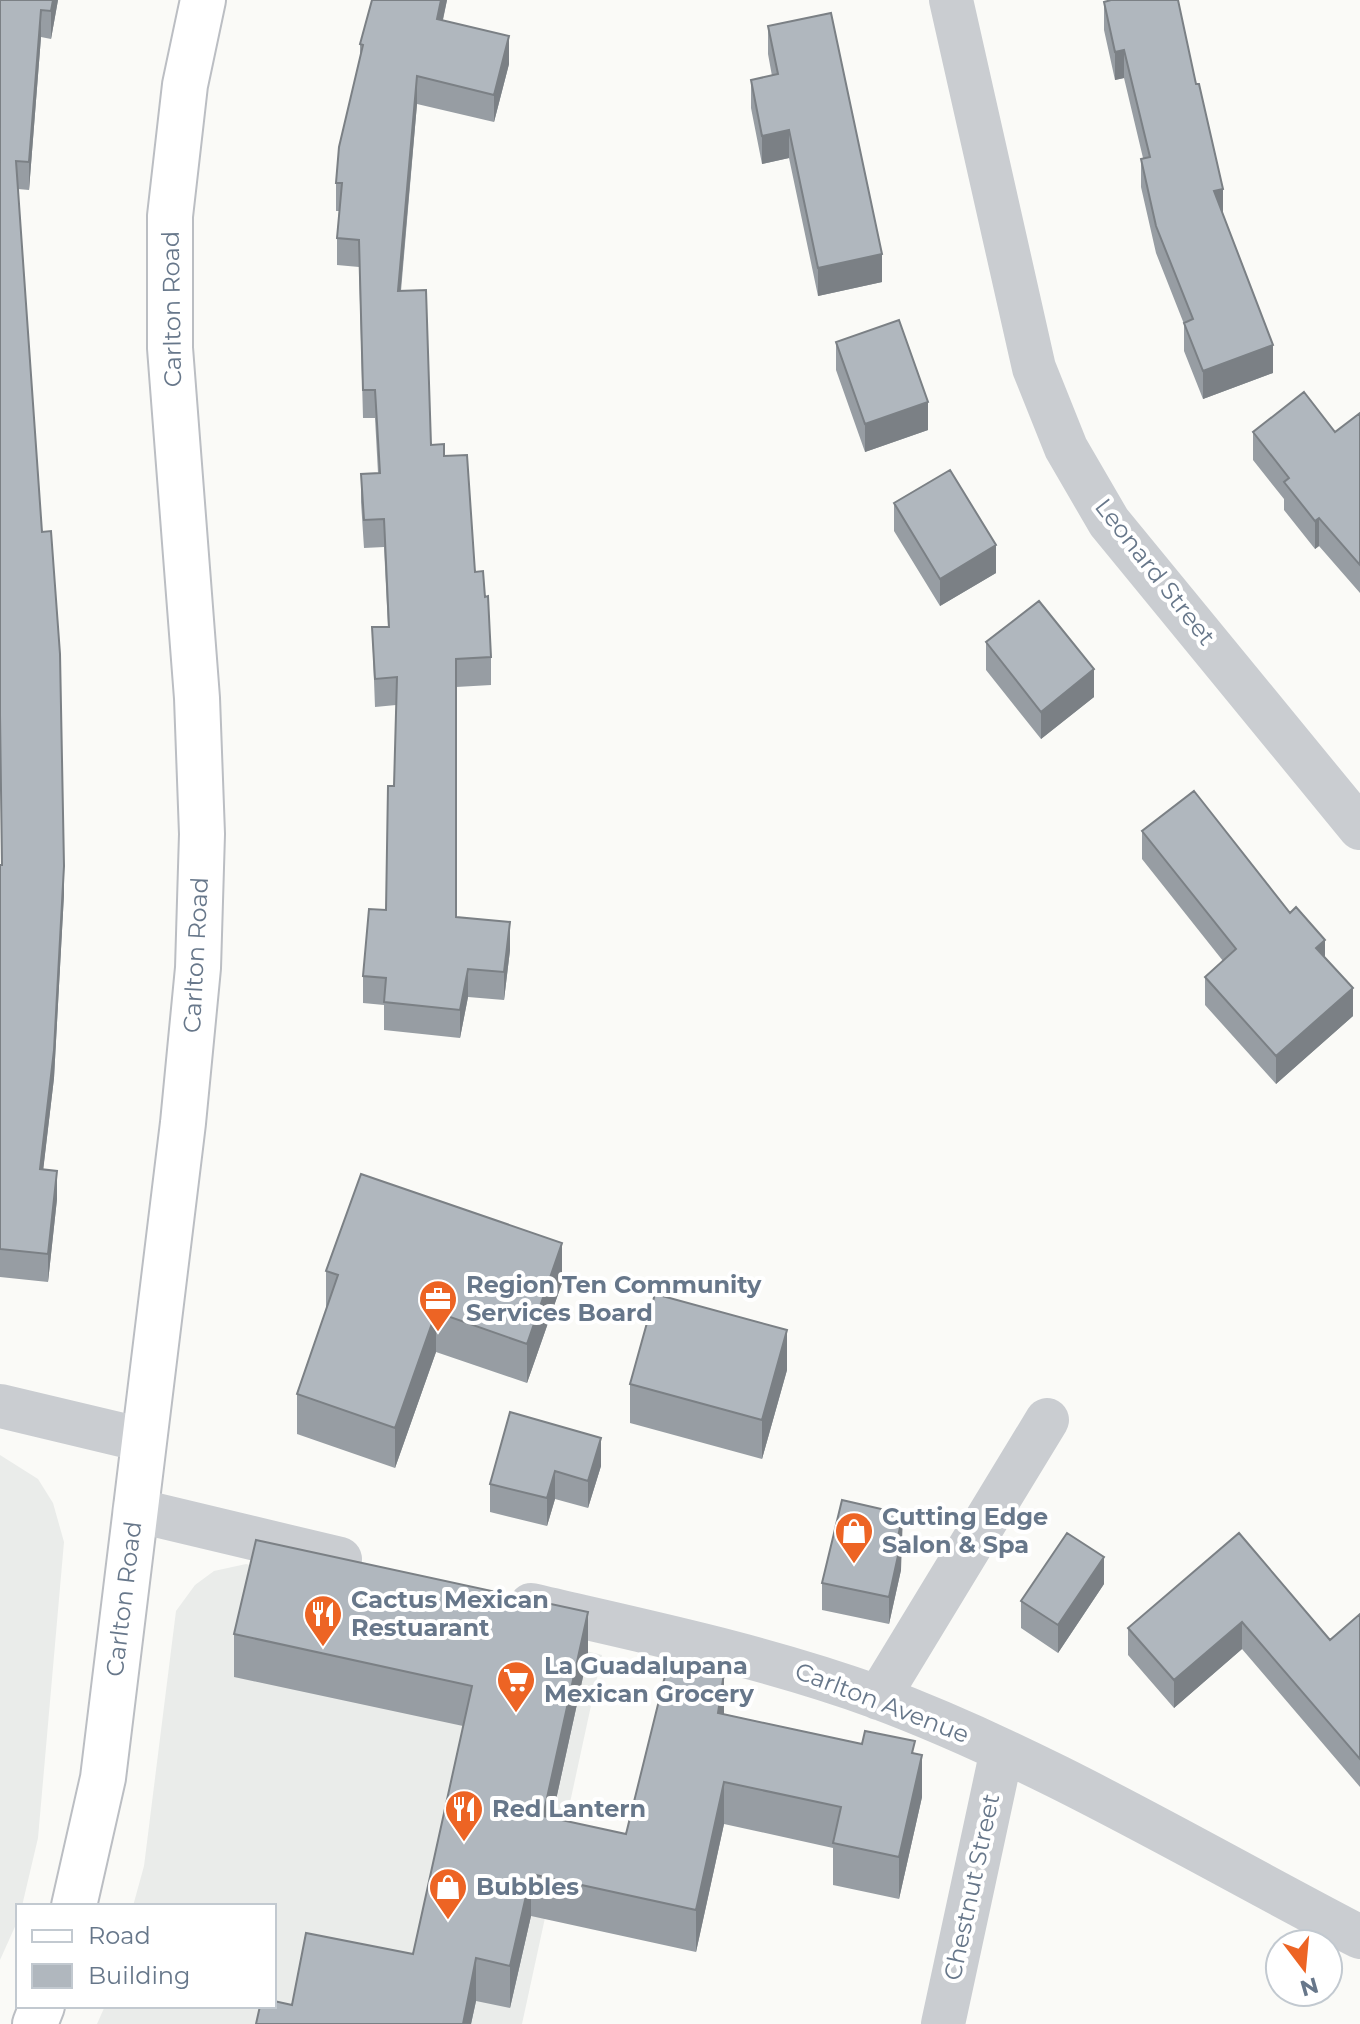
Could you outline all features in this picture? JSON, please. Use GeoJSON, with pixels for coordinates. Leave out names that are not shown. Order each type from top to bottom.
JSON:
{"type":"FeatureCollection","features":[{"type":"Feature","properties":{"kind":"main road","name":"Carlton Road"},"geometry":{"type":"LineString","coordinates":[[74,1904],[103,1778],[198,968],[202,834],[198,713],[170,348],[170,231],[185,85],[203,0]]}},
{"type":"Feature","properties":{"kind":"street","name":"Leonard Street"},"geometry":{"type":"LineString","coordinates":[[951,0],[1034,368],[1066,448],[1109,522],[1360,828]]}},
{"type":"Feature","properties":{"kind":"street"},"geometry":{"type":"LineString","coordinates":[[0,1406],[143,1440]]}},
{"type":"Feature","properties":{"kind":"street"},"geometry":{"type":"LineString","coordinates":[[878,1698],[1047,1420]]}},
{"type":"Feature","properties":{"kind":"street"},"geometry":{"type":"LineString","coordinates":[[135,1510],[382,1569]]}},
{"type":"Feature","properties":{"kind":"street","name":"Carlton Avenue"},"geometry":{"type":"LineString","coordinates":[[490,1595],[768,1661],[878,1698],[1002,1750],[1360,1937]]}},
{"type":"Feature","properties":{"kind":"street","name":"Chestnut Street"},"geometry":{"type":"LineString","coordinates":[[943,2024],[1002,1750]]}},
{"type":"Feature","properties":{"kind":"shaded area"},"geometry":{"type":"Polygon","coordinates":[[[0,1455],[38,1479],[53,1503],[64,1542],[38,1838],[22,1904],[16,1904],[16,1924],[0,1960],[0,1455]]]}},
{"type":"Feature","properties":{"kind":"shaded area"},"geometry":{"type":"Polygon","coordinates":[[[246,1564],[602,1655],[522,2024],[97,2024],[104,2008],[276,2008],[276,1904],[134,1904],[144,1866],[176,1611],[195,1585],[214,1571],[246,1564]]]}},
{"type":"Feature","properties":{"kind":"building"},"geometry":{"type":"Polygon","coordinates":[[[0,0],[53,0],[51,11],[41,10],[29,162],[16,161],[42,532],[51,531],[60,654],[64,866],[54,1050],[40,1169],[57,1171],[48,1254],[0,1249],[0,0]]]}},
{"type":"Feature","properties":{"kind":"building"},"geometry":{"type":"Polygon","coordinates":[[[372,0],[441,0],[437,19],[509,36],[494,95],[417,76],[398,291],[426,290],[431,445],[444,444],[444,456],[467,455],[475,572],[483,571],[485,597],[488,596],[491,657],[456,659],[456,917],[510,922],[504,972],[468,969],[460,1010],[384,1002],[386,978],[363,976],[369,909],[386,910],[388,786],[394,786],[397,677],[375,679],[372,627],[389,627],[384,519],[364,520],[361,474],[380,473],[375,390],[363,390],[359,240],[337,238],[342,183],[336,183],[339,147],[372,0]]]}},
{"type":"Feature","properties":{"kind":"building"},"geometry":{"type":"Polygon","coordinates":[[[1178,0],[1223,189],[1214,191],[1273,345],[1203,371],[1184,323],[1193,319],[1156,226],[1141,159],[1150,157],[1124,50],[1115,52],[1104,2],[1178,0]]]}},
{"type":"Feature","properties":{"kind":"building"},"geometry":{"type":"Polygon","coordinates":[[[831,13],[882,254],[818,268],[789,130],[762,136],[751,80],[778,74],[768,26],[831,13]]]}},
{"type":"Feature","properties":{"kind":"building"},"geometry":{"type":"Polygon","coordinates":[[[899,320],[928,402],[865,424],[836,342],[899,320]]]}},
{"type":"Feature","properties":{"kind":"building"},"geometry":{"type":"Polygon","coordinates":[[[1304,392],[1335,432],[1360,413],[1360,565],[1319,518],[1315,521],[1284,482],[1289,478],[1253,432],[1304,392]]]}},
{"type":"Feature","properties":{"kind":"building"},"geometry":{"type":"Polygon","coordinates":[[[950,470],[996,545],[940,579],[894,503],[950,470]]]}},
{"type":"Feature","properties":{"kind":"building"},"geometry":{"type":"Polygon","coordinates":[[[1039,601],[1094,669],[1041,712],[986,642],[1039,601]]]}},
{"type":"Feature","properties":{"kind":"building"},"geometry":{"type":"Polygon","coordinates":[[[1194,791],[1290,913],[1296,907],[1325,940],[1316,948],[1353,988],[1276,1056],[1205,977],[1236,949],[1142,831],[1194,791]]]}},
{"type":"Feature","properties":{"kind":"building","name":"Region Ten Community Services Board"},"geometry":{"type":"Polygon","coordinates":[[[361,1174],[562,1243],[527,1344],[436,1312],[395,1428],[297,1394],[338,1275],[326,1271],[361,1174]]]}},
{"type":"Feature","properties":{"kind":"building"},"geometry":{"type":"Polygon","coordinates":[[[655,1294],[787,1330],[762,1420],[630,1384],[655,1294]]]}},
{"type":"Feature","properties":{"kind":"building"},"geometry":{"type":"Polygon","coordinates":[[[510,1412],[601,1438],[588,1481],[555,1471],[547,1498],[490,1484],[510,1412]]]}},
{"type":"Feature","properties":{"kind":"building"},"geometry":{"type":"Polygon","coordinates":[[[842,1500],[903,1514],[897,1541],[901,1542],[889,1597],[822,1583],[842,1500]]]}},
{"type":"Feature","properties":{"kind":"building"},"geometry":{"type":"Polygon","coordinates":[[[1067,1533],[1104,1557],[1058,1625],[1021,1601],[1067,1533]]]}},
{"type":"Feature","properties":{"kind":"building"},"geometry":{"type":"Polygon","coordinates":[[[1239,1533],[1330,1640],[1360,1614],[1360,1759],[1242,1622],[1174,1680],[1128,1628],[1239,1533]]]}},
{"type":"Feature","properties":{"kind":"building"},"geometry":{"type":"Polygon","coordinates":[[[256,1540],[588,1612],[543,1816],[626,1834],[669,1660],[724,1673],[718,1713],[862,1744],[865,1731],[915,1741],[912,1753],[922,1755],[899,1857],[833,1843],[841,1807],[724,1782],[696,1910],[531,1874],[510,1966],[476,1958],[463,2024],[256,2024],[260,2008],[276,2008],[276,2001],[292,2005],[306,1933],[413,1954],[472,1686],[234,1634],[256,1540]]]}},
{"type":"Feature","properties":{"kind":"place","name":"Region Ten Community Services Board"},"geometry":{"type":"Point","coordinates":[438,1333]}},
{"type":"Feature","properties":{"kind":"place","name":"Cutting Edge Salon & Spa"},"geometry":{"type":"Point","coordinates":[854,1565]}},
{"type":"Feature","properties":{"kind":"place","name":"Cactus Mexican Restuarant"},"geometry":{"type":"Point","coordinates":[323,1648]}},
{"type":"Feature","properties":{"kind":"place","name":"La Guadalupana Mexican Grocery"},"geometry":{"type":"Point","coordinates":[516,1714]}},
{"type":"Feature","properties":{"kind":"place","name":"Red Lantern"},"geometry":{"type":"Point","coordinates":[464,1843]}},
{"type":"Feature","properties":{"kind":"place","name":"Bubbles"},"geometry":{"type":"Point","coordinates":[448,1921]}}]}
